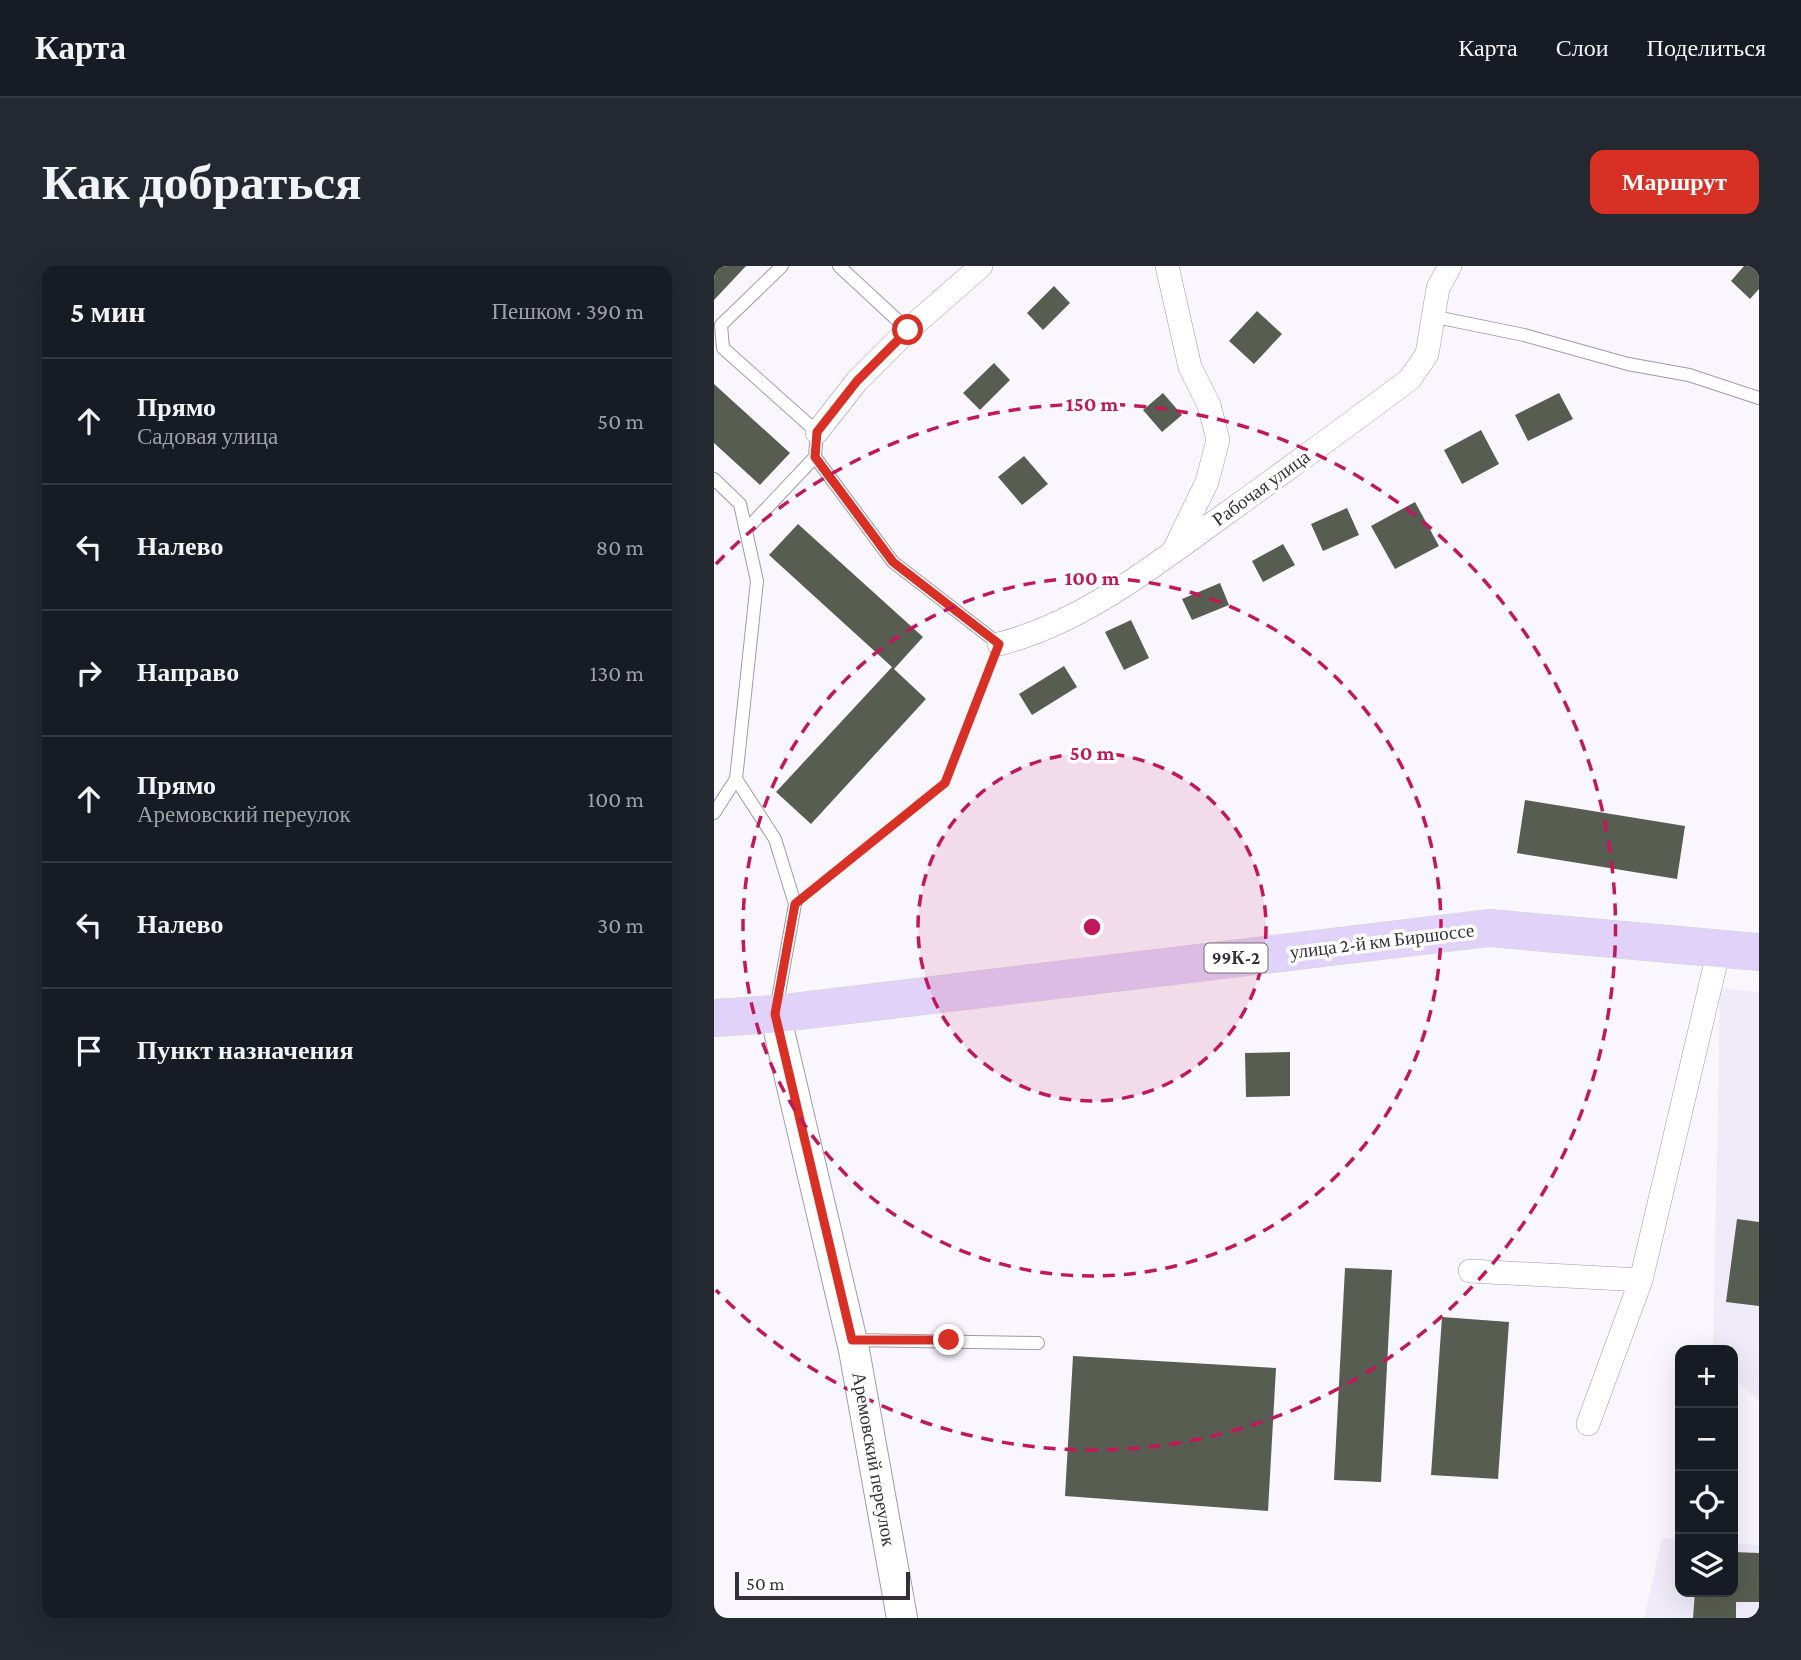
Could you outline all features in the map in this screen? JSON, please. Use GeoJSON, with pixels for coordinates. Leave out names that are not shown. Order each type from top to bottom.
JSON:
{"type":"FeatureCollection","features":[{"type":"Feature","properties":{"kind":"main road","name":"улица 2-й км Биршоссе"},"geometry":{"type":"LineString","coordinates":[[714,1018],[775,1014],[1489,928],[1759,953]]}},
{"type":"Feature","properties":{"kind":"street"},"geometry":{"type":"LineString","coordinates":[[817,432],[857,381],[908,330],[981,266]]}},
{"type":"Feature","properties":{"kind":"street"},"geometry":{"type":"LineString","coordinates":[[1167,266],[1190,367],[1209,405],[1218,440],[1207,482],[1174,551]]}},
{"type":"Feature","properties":{"kind":"street","name":"Рабочая улица"},"geometry":{"type":"LineString","coordinates":[[999,644],[1035,635],[1090,607],[1174,551],[1410,379],[1427,354],[1436,317],[1438,288],[1450,266]]}},
{"type":"Feature","properties":{"kind":"street"},"geometry":{"type":"LineString","coordinates":[[1588,1424],[1641,1280],[1719,949]]}},
{"type":"Feature","properties":{"kind":"street","name":"Аремовский переулок"},"geometry":{"type":"LineString","coordinates":[[775,1014],[852,1340],[902,1618]]}},
{"type":"Feature","properties":{"kind":"street"},"geometry":{"type":"LineString","coordinates":[[1470,1271],[1641,1280]]}},
{"type":"Feature","properties":{"kind":"lane"},"geometry":{"type":"LineString","coordinates":[[746,530],[815,457],[817,432],[723,348],[721,325],[782,266]]}},
{"type":"Feature","properties":{"kind":"lane"},"geometry":{"type":"LineString","coordinates":[[839,266],[908,330]]}},
{"type":"Feature","properties":{"kind":"lane"},"geometry":{"type":"LineString","coordinates":[[1436,317],[1524,335],[1628,364],[1689,375],[1759,398]]}},
{"type":"Feature","properties":{"kind":"lane"},"geometry":{"type":"LineString","coordinates":[[815,457],[893,562],[999,644]]}},
{"type":"Feature","properties":{"kind":"lane"},"geometry":{"type":"LineString","coordinates":[[714,479],[740,503],[757,581],[736,779],[714,813]]}},
{"type":"Feature","properties":{"kind":"lane"},"geometry":{"type":"LineString","coordinates":[[736,779],[775,839],[795,904],[775,1014]]}},
{"type":"Feature","properties":{"kind":"lane"},"geometry":{"type":"LineString","coordinates":[[852,1340],[1038,1343]]}},
{"type":"Feature","properties":{"kind":"path"},"geometry":{"type":"LineString","coordinates":[[795,904],[945,783],[999,644]]}},
{"type":"Feature","properties":{"kind":"shaded area"},"geometry":{"type":"Polygon","coordinates":[[[1720,988],[1759,992],[1759,1401],[1738,1382],[1738,1345],[1713,1345],[1720,988]]]}},
{"type":"Feature","properties":{"kind":"shaded area"},"geometry":{"type":"Polygon","coordinates":[[[1662,1538],[1675,1539],[1675,1597],[1738,1597],[1738,1543],[1759,1545],[1759,1618],[1644,1618],[1662,1538]]]}},
{"type":"Feature","properties":{"kind":"building"},"geometry":{"type":"Polygon","coordinates":[[[714,266],[746,266],[714,300],[714,266]]]}},
{"type":"Feature","properties":{"kind":"building"},"geometry":{"type":"Polygon","coordinates":[[[1744,266],[1759,266],[1759,289],[1750,299],[1731,281],[1744,266]]]}},
{"type":"Feature","properties":{"kind":"building"},"geometry":{"type":"Polygon","coordinates":[[[1054,286],[1070,303],[1043,330],[1027,313],[1054,286]]]}},
{"type":"Feature","properties":{"kind":"building"},"geometry":{"type":"Polygon","coordinates":[[[1257,311],[1282,334],[1254,364],[1229,341],[1257,311]]]}},
{"type":"Feature","properties":{"kind":"building"},"geometry":{"type":"Polygon","coordinates":[[[994,363],[1010,380],[980,410],[963,393],[994,363]]]}},
{"type":"Feature","properties":{"kind":"building"},"geometry":{"type":"Polygon","coordinates":[[[714,384],[790,453],[760,485],[714,443],[714,384]]]}},
{"type":"Feature","properties":{"kind":"building"},"geometry":{"type":"Polygon","coordinates":[[[1163,393],[1182,415],[1162,432],[1143,410],[1163,393]]]}},
{"type":"Feature","properties":{"kind":"building"},"geometry":{"type":"Polygon","coordinates":[[[1559,393],[1573,419],[1528,441],[1515,415],[1559,393]]]}},
{"type":"Feature","properties":{"kind":"building"},"geometry":{"type":"Polygon","coordinates":[[[1481,430],[1499,464],[1462,484],[1444,450],[1481,430]]]}},
{"type":"Feature","properties":{"kind":"building"},"geometry":{"type":"Polygon","coordinates":[[[1024,456],[1048,484],[1022,505],[998,477],[1024,456]]]}},
{"type":"Feature","properties":{"kind":"building"},"geometry":{"type":"Polygon","coordinates":[[[1415,502],[1439,546],[1395,569],[1371,526],[1415,502]]]}},
{"type":"Feature","properties":{"kind":"building"},"geometry":{"type":"Polygon","coordinates":[[[1347,508],[1359,535],[1323,551],[1311,524],[1347,508]]]}},
{"type":"Feature","properties":{"kind":"building"},"geometry":{"type":"Polygon","coordinates":[[[798,524],[923,637],[894,669],[926,699],[811,824],[776,792],[892,667],[769,555],[798,524]]]}},
{"type":"Feature","properties":{"kind":"building"},"geometry":{"type":"Polygon","coordinates":[[[1283,544],[1295,565],[1263,582],[1252,561],[1283,544]]]}},
{"type":"Feature","properties":{"kind":"building"},"geometry":{"type":"Polygon","coordinates":[[[1220,583],[1229,605],[1192,620],[1182,599],[1220,583]]]}},
{"type":"Feature","properties":{"kind":"building"},"geometry":{"type":"Polygon","coordinates":[[[1131,620],[1149,658],[1124,670],[1105,632],[1131,620]]]}},
{"type":"Feature","properties":{"kind":"building"},"geometry":{"type":"Polygon","coordinates":[[[1064,666],[1077,687],[1032,715],[1019,694],[1064,666]]]}},
{"type":"Feature","properties":{"kind":"building"},"geometry":{"type":"Polygon","coordinates":[[[1525,800],[1685,826],[1677,879],[1517,853],[1525,800]]]}},
{"type":"Feature","properties":{"kind":"building"},"geometry":{"type":"Polygon","coordinates":[[[1290,1052],[1290,1096],[1246,1097],[1245,1053],[1290,1052]]]}},
{"type":"Feature","properties":{"kind":"building"},"geometry":{"type":"Polygon","coordinates":[[[1737,1219],[1759,1222],[1759,1306],[1726,1302],[1737,1219]]]}},
{"type":"Feature","properties":{"kind":"building"},"geometry":{"type":"Polygon","coordinates":[[[1345,1268],[1392,1270],[1381,1482],[1334,1480],[1345,1268]]]}},
{"type":"Feature","properties":{"kind":"building"},"geometry":{"type":"Polygon","coordinates":[[[1442,1317],[1509,1322],[1498,1479],[1431,1475],[1442,1317]]]}},
{"type":"Feature","properties":{"kind":"building"},"geometry":{"type":"Polygon","coordinates":[[[1073,1356],[1276,1368],[1268,1511],[1065,1496],[1073,1356]]]}},
{"type":"Feature","properties":{"kind":"building"},"geometry":{"type":"Polygon","coordinates":[[[1738,1552],[1759,1553],[1759,1602],[1736,1602],[1736,1618],[1693,1618],[1695,1597],[1738,1597],[1738,1552]]]}},
{"type":"Feature","properties":{"kind":"route"},"geometry":{"type":"LineString","coordinates":[[908,330],[857,381],[817,432],[815,457],[893,562],[999,644],[945,783],[795,904],[775,1014],[797,1096],[852,1340],[949,1340]]}}]}
